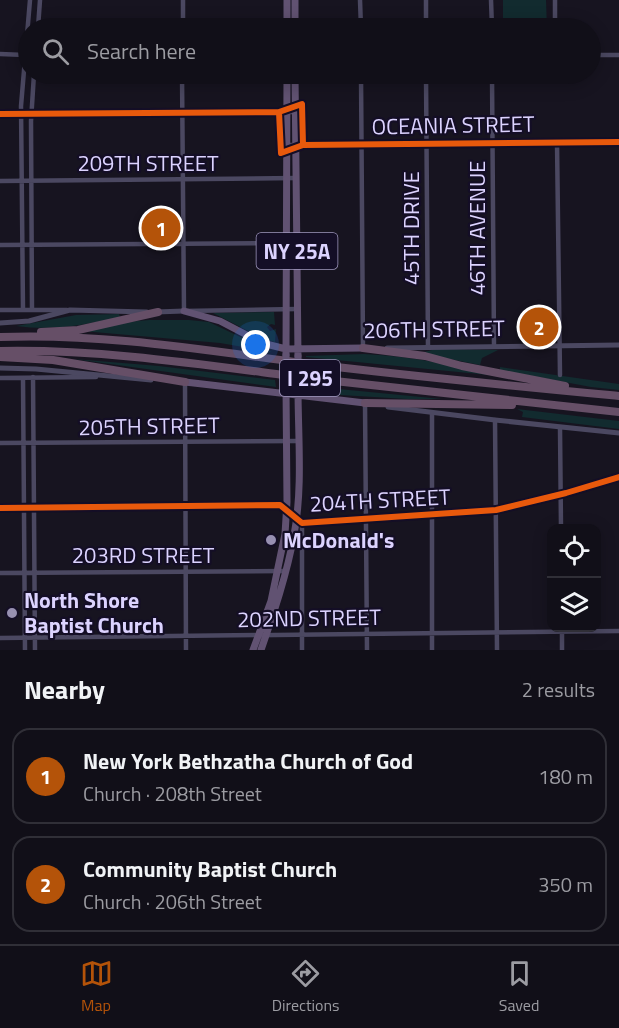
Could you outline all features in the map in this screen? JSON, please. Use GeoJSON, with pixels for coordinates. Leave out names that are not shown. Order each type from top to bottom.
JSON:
{"type":"FeatureCollection","features":[{"type":"Feature","properties":{"kind":"highway"},"geometry":{"type":"LineString","coordinates":[[0,336],[78,330],[158,312]]}},
{"type":"Feature","properties":{"kind":"highway","name":"I 295"},"geometry":{"type":"LineString","coordinates":[[0,336],[126,341],[310,364],[619,396]]}},
{"type":"Feature","properties":{"kind":"highway"},"geometry":{"type":"LineString","coordinates":[[363,348],[425,356],[536,381],[619,396]]}},
{"type":"Feature","properties":{"kind":"highway","name":"I 295"},"geometry":{"type":"LineString","coordinates":[[0,351],[80,351],[121,355],[619,412]]}},
{"type":"Feature","properties":{"kind":"highway"},"geometry":{"type":"LineString","coordinates":[[0,357],[53,360],[185,382]]}},
{"type":"Feature","properties":{"kind":"highway"},"geometry":{"type":"LineString","coordinates":[[365,403],[565,406]]}},
{"type":"Feature","properties":{"kind":"main road"},"geometry":{"type":"LineString","coordinates":[[287,0],[287,18]]}},
{"type":"Feature","properties":{"kind":"main road"},"geometry":{"type":"LineString","coordinates":[[295,0],[295,18]]}},
{"type":"Feature","properties":{"kind":"main road"},"geometry":{"type":"LineString","coordinates":[[286,352],[287,84]]}},
{"type":"Feature","properties":{"kind":"main road","name":"NY 25A"},"geometry":{"type":"LineString","coordinates":[[292,392],[298,353],[295,84]]}},
{"type":"Feature","properties":{"kind":"main road","name":"206TH STREET"},"geometry":{"type":"LineString","coordinates":[[184,311],[220,321],[262,344],[286,352],[363,348]]}},
{"type":"Feature","properties":{"kind":"main road","name":"NY 25A"},"geometry":{"type":"LineString","coordinates":[[286,352],[298,441],[299,522]]}},
{"type":"Feature","properties":{"kind":"main road"},"geometry":{"type":"LineString","coordinates":[[185,382],[292,392],[365,403]]}},
{"type":"Feature","properties":{"kind":"main road"},"geometry":{"type":"LineString","coordinates":[[253,650],[277,606],[285,534],[287,441],[292,392]]}},
{"type":"Feature","properties":{"kind":"main road"},"geometry":{"type":"LineString","coordinates":[[261,650],[262,635],[271,601],[299,522]]}},
{"type":"Feature","properties":{"kind":"street"},"geometry":{"type":"LineString","coordinates":[[28,18],[30,0]]}},
{"type":"Feature","properties":{"kind":"street"},"geometry":{"type":"LineString","coordinates":[[39,18],[40,0]]}},
{"type":"Feature","properties":{"kind":"street"},"geometry":{"type":"LineString","coordinates":[[183,0],[183,18]]}},
{"type":"Feature","properties":{"kind":"street"},"geometry":{"type":"LineString","coordinates":[[360,0],[361,18]]}},
{"type":"Feature","properties":{"kind":"street"},"geometry":{"type":"LineString","coordinates":[[426,0],[426,18]]}},
{"type":"Feature","properties":{"kind":"street"},"geometry":{"type":"LineString","coordinates":[[491,0],[492,18]]}},
{"type":"Feature","properties":{"kind":"street"},"geometry":{"type":"LineString","coordinates":[[555,0],[555,18]]}},
{"type":"Feature","properties":{"kind":"street"},"geometry":{"type":"LineString","coordinates":[[0,54],[18,55]]}},
{"type":"Feature","properties":{"kind":"street"},"geometry":{"type":"LineString","coordinates":[[601,55],[619,55]]}},
{"type":"Feature","properties":{"kind":"street"},"geometry":{"type":"LineString","coordinates":[[23,84],[21,114],[23,309]]}},
{"type":"Feature","properties":{"kind":"street"},"geometry":{"type":"LineString","coordinates":[[32,310],[31,114],[33,84]]}},
{"type":"Feature","properties":{"kind":"street"},"geometry":{"type":"LineString","coordinates":[[182,84],[184,311]]}},
{"type":"Feature","properties":{"kind":"street"},"geometry":{"type":"LineString","coordinates":[[361,84],[363,348]]}},
{"type":"Feature","properties":{"kind":"street","name":"45TH DRIVE"},"geometry":{"type":"LineString","coordinates":[[426,84],[428,347]]}},
{"type":"Feature","properties":{"kind":"street","name":"46TH AVENUE"},"geometry":{"type":"LineString","coordinates":[[492,84],[494,346]]}},
{"type":"Feature","properties":{"kind":"street"},"geometry":{"type":"LineString","coordinates":[[0,114],[296,112]]}},
{"type":"Feature","properties":{"kind":"street"},"geometry":{"type":"LineString","coordinates":[[557,142],[560,375]]}},
{"type":"Feature","properties":{"kind":"street","name":"OCEANIA STREET"},"geometry":{"type":"LineString","coordinates":[[286,145],[619,142]]}},
{"type":"Feature","properties":{"kind":"street","name":"209TH STREET"},"geometry":{"type":"LineString","coordinates":[[0,181],[296,178]]}},
{"type":"Feature","properties":{"kind":"street"},"geometry":{"type":"LineString","coordinates":[[0,245],[297,243]]}},
{"type":"Feature","properties":{"kind":"street"},"geometry":{"type":"LineString","coordinates":[[0,310],[158,312],[297,309]]}},
{"type":"Feature","properties":{"kind":"street"},"geometry":{"type":"LineString","coordinates":[[0,322],[29,321],[70,310]]}},
{"type":"Feature","properties":{"kind":"street","name":"206TH STREET"},"geometry":{"type":"LineString","coordinates":[[363,348],[619,345]]}},
{"type":"Feature","properties":{"kind":"street"},"geometry":{"type":"LineString","coordinates":[[0,368],[185,382],[186,650]]}},
{"type":"Feature","properties":{"kind":"street"},"geometry":{"type":"LineString","coordinates":[[0,378],[104,376]]}},
{"type":"Feature","properties":{"kind":"street"},"geometry":{"type":"LineString","coordinates":[[33,377],[35,650]]}},
{"type":"Feature","properties":{"kind":"street"},"geometry":{"type":"LineString","coordinates":[[24,378],[25,650]]}},
{"type":"Feature","properties":{"kind":"street"},"geometry":{"type":"LineString","coordinates":[[367,650],[365,403],[432,413],[619,433]]}},
{"type":"Feature","properties":{"kind":"street"},"geometry":{"type":"LineString","coordinates":[[432,413],[432,650]]}},
{"type":"Feature","properties":{"kind":"street"},"geometry":{"type":"LineString","coordinates":[[495,420],[497,650]]}},
{"type":"Feature","properties":{"kind":"street"},"geometry":{"type":"LineString","coordinates":[[560,428],[561,524]]}},
{"type":"Feature","properties":{"kind":"street","name":"205TH STREET"},"geometry":{"type":"LineString","coordinates":[[0,444],[298,441]]}},
{"type":"Feature","properties":{"kind":"street","name":"204TH STREET"},"geometry":{"type":"LineString","coordinates":[[0,508],[280,505],[299,522],[366,520],[496,510],[619,477]]}},
{"type":"Feature","properties":{"kind":"street"},"geometry":{"type":"LineString","coordinates":[[299,522],[302,650]]}},
{"type":"Feature","properties":{"kind":"street","name":"203RD STREET"},"geometry":{"type":"LineString","coordinates":[[0,573],[281,571]]}},
{"type":"Feature","properties":{"kind":"street","name":"202ND STREET"},"geometry":{"type":"LineString","coordinates":[[0,638],[547,631]]}},
{"type":"Feature","properties":{"kind":"street","name":"202ND STREET"},"geometry":{"type":"LineString","coordinates":[[601,631],[619,631]]}},
{"type":"Feature","properties":{"kind":"street"},"geometry":{"type":"LineString","coordinates":[[562,632],[562,650]]}},
{"type":"Feature","properties":{"kind":"green space"},"geometry":{"type":"Polygon","coordinates":[[[503,0],[546,0],[547,18],[503,18],[503,0]]]}},
{"type":"Feature","properties":{"kind":"green space"},"geometry":{"type":"Polygon","coordinates":[[[274,312],[275,325],[271,324],[267,327],[270,331],[276,329],[275,342],[264,339],[213,313],[274,312]]]}},
{"type":"Feature","properties":{"kind":"green space"},"geometry":{"type":"Polygon","coordinates":[[[119,314],[120,317],[69,326],[43,328],[16,326],[76,315],[119,314]]]}},
{"type":"Feature","properties":{"kind":"green space"},"geometry":{"type":"Polygon","coordinates":[[[149,320],[209,322],[272,352],[220,343],[82,331],[115,323],[149,320]]]}},
{"type":"Feature","properties":{"kind":"green space"},"geometry":{"type":"Polygon","coordinates":[[[436,349],[498,350],[482,358],[480,365],[424,352],[436,349]]]}},
{"type":"Feature","properties":{"kind":"green space"},"geometry":{"type":"Polygon","coordinates":[[[364,354],[419,360],[509,377],[306,357],[364,354]]]}},
{"type":"Feature","properties":{"kind":"green space"},"geometry":{"type":"Polygon","coordinates":[[[74,359],[159,366],[275,380],[276,387],[74,359]]]}},
{"type":"Feature","properties":{"kind":"green space"},"geometry":{"type":"Polygon","coordinates":[[[500,367],[619,384],[619,390],[500,370],[500,367]]]}},
{"type":"Feature","properties":{"kind":"green space"},"geometry":{"type":"Polygon","coordinates":[[[306,385],[318,387],[442,399],[307,393],[306,385]]]}},
{"type":"Feature","properties":{"kind":"green space"},"geometry":{"type":"Polygon","coordinates":[[[517,409],[619,421],[619,429],[522,417],[523,412],[517,409]]]}},
{"type":"Feature","properties":{"kind":"cycle path"},"geometry":{"type":"LineString","coordinates":[[0,114],[279,112],[302,104],[303,145]]}},
{"type":"Feature","properties":{"kind":"cycle path"},"geometry":{"type":"LineString","coordinates":[[279,112],[281,153],[303,145],[619,142]]}},
{"type":"Feature","properties":{"kind":"cycle path"},"geometry":{"type":"LineString","coordinates":[[0,508],[280,505],[302,523],[496,510],[619,477]]}},
{"type":"Feature","properties":{"kind":"place","name":"New York Bethzatha Church of God"},"geometry":{"type":"Point","coordinates":[161,228]}},
{"type":"Feature","properties":{"kind":"place","name":"Community Baptist Church"},"geometry":{"type":"Point","coordinates":[539,327]}},
{"type":"Feature","properties":{"kind":"place","name":"McDonald's"},"geometry":{"type":"Point","coordinates":[271,540]}},
{"type":"Feature","properties":{"kind":"place","name":"North Shore Baptist Church"},"geometry":{"type":"Point","coordinates":[12,613]}}]}
